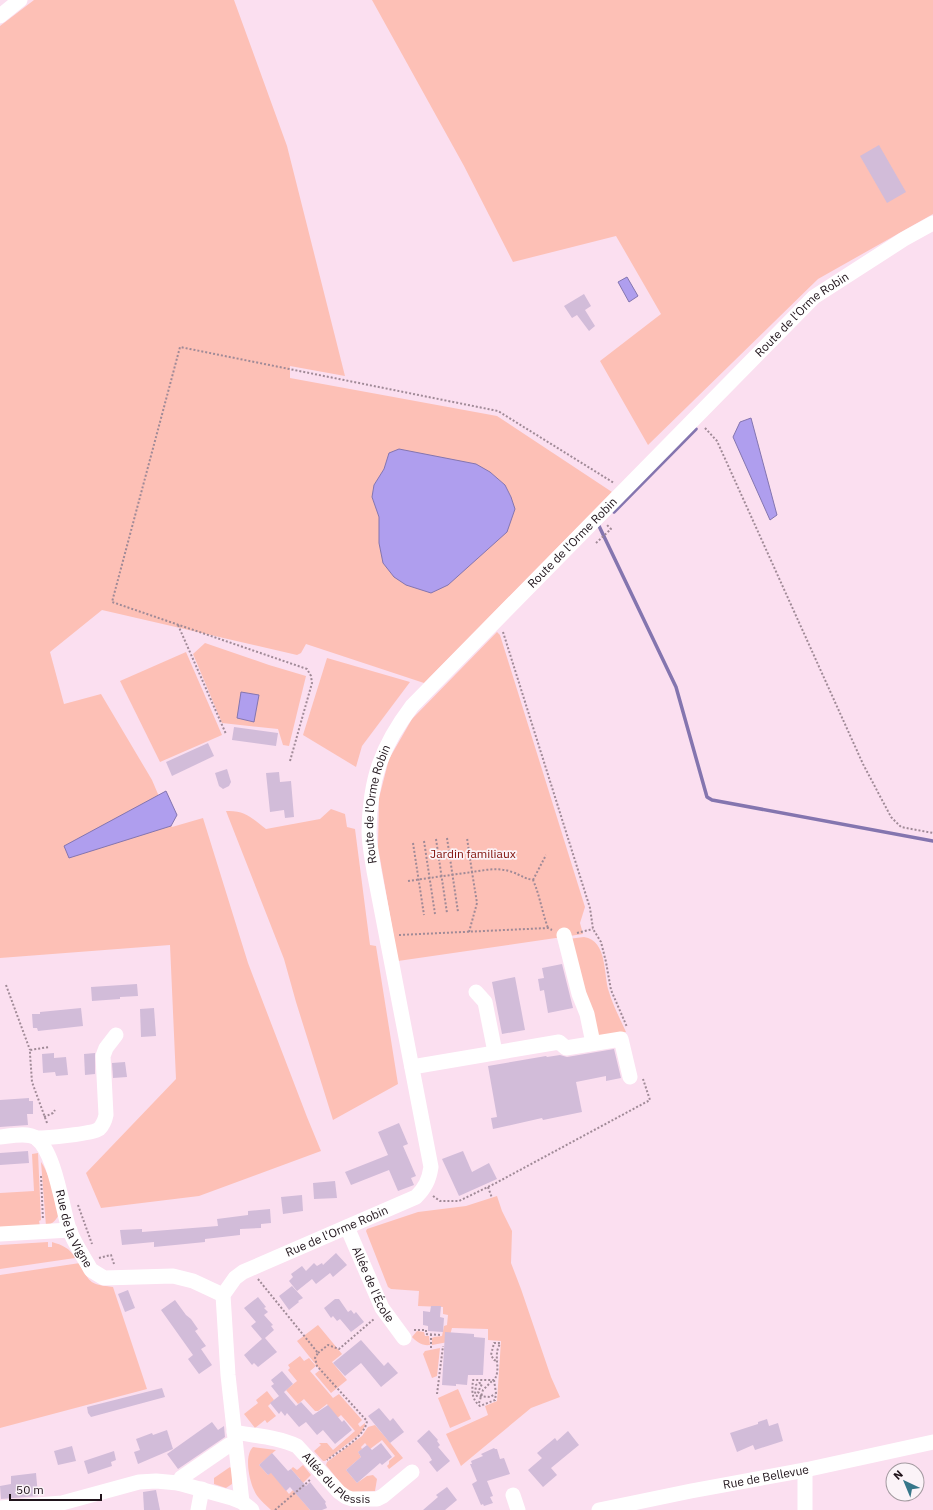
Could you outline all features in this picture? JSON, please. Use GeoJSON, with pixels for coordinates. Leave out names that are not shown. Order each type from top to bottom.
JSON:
{"type":"FeatureCollection","features":[{"type":"Feature","properties":{"kind":"street"},"geometry":{"type":"LineString","coordinates":[[0,16],[20,0]]}},
{"type":"Feature","properties":{"kind":"street","name":"Route de l'Orme Robin"},"geometry":{"type":"LineString","coordinates":[[388,943],[374,870],[369,832],[371,795],[381,758],[397,726],[412,706],[814,296],[904,239],[933,223]]}},
{"type":"Feature","properties":{"kind":"street"},"geometry":{"type":"LineString","coordinates":[[564,936],[578,994],[587,1014],[593,1044]]}},
{"type":"Feature","properties":{"kind":"street"},"geometry":{"type":"LineString","coordinates":[[388,943],[431,1167],[429,1179],[424,1189]]}},
{"type":"Feature","properties":{"kind":"street"},"geometry":{"type":"LineString","coordinates":[[476,992],[485,1002],[495,1052]]}},
{"type":"Feature","properties":{"kind":"street"},"geometry":{"type":"LineString","coordinates":[[0,1137],[53,1137],[89,1133],[98,1129],[104,1123],[106,1115],[103,1056],[106,1048],[116,1035]]}},
{"type":"Feature","properties":{"kind":"street"},"geometry":{"type":"LineString","coordinates":[[412,1067],[559,1042],[566,1048],[621,1039],[636,1078]]}},
{"type":"Feature","properties":{"kind":"street","name":"Rue de la Vigne"},"geometry":{"type":"LineString","coordinates":[[36,1138],[48,1153],[70,1230],[91,1270],[104,1278],[173,1276],[193,1281],[223,1294]]}},
{"type":"Feature","properties":{"kind":"street","name":"Rue de l'Orme Robin"},"geometry":{"type":"LineString","coordinates":[[223,1294],[235,1278],[250,1269],[416,1198],[424,1189]]}},
{"type":"Feature","properties":{"kind":"street","name":"Allée de l'École"},"geometry":{"type":"LineString","coordinates":[[347,1227],[384,1310],[401,1334]]}},
{"type":"Feature","properties":{"kind":"street"},"geometry":{"type":"LineString","coordinates":[[0,1234],[70,1230]]}},
{"type":"Feature","properties":{"kind":"street"},"geometry":{"type":"LineString","coordinates":[[223,1294],[234,1438],[241,1488],[247,1506]]}},
{"type":"Feature","properties":{"kind":"street"},"geometry":{"type":"LineString","coordinates":[[178,1483],[180,1478],[229,1445],[234,1438]]}},
{"type":"Feature","properties":{"kind":"street","name":"Allée du Plessis"},"geometry":{"type":"LineString","coordinates":[[234,1438],[270,1438],[289,1442],[297,1446],[339,1492],[352,1499],[377,1499],[383,1496],[412,1472]]}},
{"type":"Feature","properties":{"kind":"street","name":"Rue de Bellevue"},"geometry":{"type":"LineString","coordinates":[[599,1510],[805,1470],[933,1442]]}},
{"type":"Feature","properties":{"kind":"street"},"geometry":{"type":"LineString","coordinates":[[805,1470],[805,1510]]}},
{"type":"Feature","properties":{"kind":"street"},"geometry":{"type":"LineString","coordinates":[[0,1508],[62,1503],[139,1482],[156,1481],[178,1483],[202,1489],[247,1506]]}},
{"type":"Feature","properties":{"kind":"street"},"geometry":{"type":"LineString","coordinates":[[198,1510],[202,1489]]}},
{"type":"Feature","properties":{"kind":"street"},"geometry":{"type":"LineString","coordinates":[[513,1495],[518,1510]]}},
{"type":"Feature","properties":{"kind":"path"},"geometry":{"type":"LineString","coordinates":[[290,761],[312,683],[311,676],[307,669],[112,602],[180,347],[498,411],[614,483],[624,491]]}},
{"type":"Feature","properties":{"kind":"path"},"geometry":{"type":"LineString","coordinates":[[696,418],[717,441],[863,764],[890,818],[901,827],[933,833]]}},
{"type":"Feature","properties":{"kind":"path"},"geometry":{"type":"LineString","coordinates":[[596,543],[612,529],[607,525]]}},
{"type":"Feature","properties":{"kind":"path"},"geometry":{"type":"LineString","coordinates":[[178,625],[226,734]]}},
{"type":"Feature","properties":{"kind":"path"},"geometry":{"type":"LineString","coordinates":[[502,628],[590,908],[593,929],[601,942],[611,990],[627,1027]]}},
{"type":"Feature","properties":{"kind":"path"},"geometry":{"type":"LineString","coordinates":[[447,838],[458,912]]}},
{"type":"Feature","properties":{"kind":"path"},"geometry":{"type":"LineString","coordinates":[[467,838],[477,903],[469,932]]}},
{"type":"Feature","properties":{"kind":"path"},"geometry":{"type":"LineString","coordinates":[[436,839],[448,913]]}},
{"type":"Feature","properties":{"kind":"path"},"geometry":{"type":"LineString","coordinates":[[424,841],[435,914]]}},
{"type":"Feature","properties":{"kind":"path"},"geometry":{"type":"LineString","coordinates":[[413,843],[424,916]]}},
{"type":"Feature","properties":{"kind":"path"},"geometry":{"type":"LineString","coordinates":[[546,855],[533,880],[540,897],[542,911],[548,928]]}},
{"type":"Feature","properties":{"kind":"path"},"geometry":{"type":"LineString","coordinates":[[408,881],[493,869],[511,871],[524,878],[533,880]]}},
{"type":"Feature","properties":{"kind":"path"},"geometry":{"type":"LineString","coordinates":[[388,943],[469,932],[548,928],[564,936],[593,929]]}},
{"type":"Feature","properties":{"kind":"path"},"geometry":{"type":"LineString","coordinates":[[6,985],[30,1050],[32,1082],[44,1117],[53,1137]]}},
{"type":"Feature","properties":{"kind":"path"},"geometry":{"type":"LineString","coordinates":[[30,1050],[49,1047]]}},
{"type":"Feature","properties":{"kind":"path"},"geometry":{"type":"LineString","coordinates":[[424,1189],[440,1201],[459,1201],[488,1187],[650,1100],[636,1078]]}},
{"type":"Feature","properties":{"kind":"path"},"geometry":{"type":"LineString","coordinates":[[44,1117],[53,1113],[55,1110]]}},
{"type":"Feature","properties":{"kind":"path"},"geometry":{"type":"LineString","coordinates":[[40,1171],[43,1231]]}},
{"type":"Feature","properties":{"kind":"path"},"geometry":{"type":"LineString","coordinates":[[488,1187],[492,1198]]}},
{"type":"Feature","properties":{"kind":"path"},"geometry":{"type":"LineString","coordinates":[[76,1198],[94,1248]]}},
{"type":"Feature","properties":{"kind":"path"},"geometry":{"type":"LineString","coordinates":[[97,1255],[98,1258],[111,1255],[118,1278]]}},
{"type":"Feature","properties":{"kind":"path"},"geometry":{"type":"LineString","coordinates":[[250,1269],[318,1353]]}},
{"type":"Feature","properties":{"kind":"path"},"geometry":{"type":"LineString","coordinates":[[320,1470],[325,1461],[361,1435],[367,1421],[317,1366],[315,1358],[318,1353],[328,1344],[339,1349],[384,1310]]}},
{"type":"Feature","properties":{"kind":"path"},"geometry":{"type":"LineString","coordinates":[[401,1334],[426,1330],[426,1334],[441,1335]]}},
{"type":"Feature","properties":{"kind":"path"},"geometry":{"type":"LineString","coordinates":[[431,1334],[431,1348]]}},
{"type":"Feature","properties":{"kind":"path"},"geometry":{"type":"LineString","coordinates":[[479,1403],[483,1390],[497,1374],[498,1361],[496,1352],[500,1343],[494,1343],[491,1355],[494,1360],[498,1361]]}},
{"type":"Feature","properties":{"kind":"path"},"geometry":{"type":"LineString","coordinates":[[438,1394],[443,1346]]}},
{"type":"Feature","properties":{"kind":"path"},"geometry":{"type":"LineString","coordinates":[[473,1380],[493,1380],[496,1392],[495,1400],[480,1406],[476,1403],[472,1393],[473,1380]]}},
{"type":"Feature","properties":{"kind":"path"},"geometry":{"type":"LineString","coordinates":[[482,1396],[478,1392],[482,1386],[482,1384],[479,1383],[476,1385],[475,1394],[478,1396],[490,1397],[496,1392]]}},
{"type":"Feature","properties":{"kind":"path"},"geometry":{"type":"LineString","coordinates":[[275,1510],[305,1484]]}},
{"type":"Feature","properties":{"kind":"green space"},"geometry":{"type":"Polygon","coordinates":[[[34,0],[234,0],[287,146],[345,376],[290,366],[290,378],[497,416],[612,492],[424,683],[306,644],[301,653],[297,655],[102,610],[50,652],[64,704],[101,694],[152,780],[172,827],[203,818],[248,963],[321,1151],[199,1196],[101,1208],[86,1173],[176,1079],[170,945],[0,958],[0,26],[34,0]],[[389,453],[384,469],[374,485],[372,497],[379,517],[379,543],[511,497],[505,485],[490,472],[389,453]]]}},
{"type":"Feature","properties":{"kind":"green space"},"geometry":{"type":"Polygon","coordinates":[[[372,0],[933,0],[933,214],[818,279],[648,445],[600,361],[661,314],[616,236],[513,262],[464,166],[372,0]]]}},
{"type":"Feature","properties":{"kind":"green space","name":"Jardin familiaux"},"geometry":{"type":"Polygon","coordinates":[[[497,632],[500,635],[585,907],[580,923],[583,934],[398,961],[378,847],[379,798],[389,759],[412,719],[497,632]]]}},
{"type":"Feature","properties":{"kind":"green space"},"geometry":{"type":"Polygon","coordinates":[[[205,643],[306,676],[289,746],[283,745],[278,729],[222,723],[193,654],[205,643]]]}},
{"type":"Feature","properties":{"kind":"green space"},"geometry":{"type":"Polygon","coordinates":[[[186,652],[222,735],[160,762],[120,681],[186,652]]]}},
{"type":"Feature","properties":{"kind":"green space"},"geometry":{"type":"Polygon","coordinates":[[[327,658],[410,682],[362,746],[356,767],[303,735],[327,658]]]}},
{"type":"Feature","properties":{"kind":"green space"},"geometry":{"type":"Polygon","coordinates":[[[331,809],[345,814],[347,827],[355,829],[370,945],[376,946],[398,1084],[333,1120],[284,959],[226,811],[243,813],[266,829],[320,819],[331,809]]]}},
{"type":"Feature","properties":{"kind":"green space"},"geometry":{"type":"Polygon","coordinates":[[[584,937],[592,940],[601,951],[609,992],[626,1032],[595,1036],[568,939],[584,937]]]}},
{"type":"Feature","properties":{"kind":"green space"},"geometry":{"type":"Polygon","coordinates":[[[38,1153],[40,1226],[0,1228],[0,1193],[34,1191],[32,1154],[38,1153]]]}},
{"type":"Feature","properties":{"kind":"green space"},"geometry":{"type":"Polygon","coordinates":[[[41,1162],[47,1172],[53,1189],[58,1212],[56,1220],[46,1226],[41,1162]]]}},
{"type":"Feature","properties":{"kind":"green space"},"geometry":{"type":"Polygon","coordinates":[[[497,1196],[502,1211],[512,1231],[511,1263],[551,1377],[560,1397],[531,1408],[461,1466],[446,1434],[488,1415],[485,1406],[497,1401],[501,1341],[488,1340],[488,1329],[452,1328],[448,1342],[432,1345],[432,1338],[442,1336],[444,1326],[447,1325],[448,1315],[443,1314],[443,1307],[418,1306],[419,1291],[391,1289],[388,1287],[366,1231],[367,1229],[418,1212],[466,1206],[497,1196]]]}},
{"type":"Feature","properties":{"kind":"green space"},"geometry":{"type":"Polygon","coordinates":[[[48,1242],[48,1247],[52,1247],[52,1242],[65,1247],[75,1258],[0,1269],[0,1245],[48,1242]]]}},
{"type":"Feature","properties":{"kind":"green space"},"geometry":{"type":"Polygon","coordinates":[[[80,1263],[86,1275],[92,1282],[95,1284],[113,1287],[147,1389],[0,1428],[0,1275],[80,1263]]]}},
{"type":"Feature","properties":{"kind":"green space"},"geometry":{"type":"Polygon","coordinates":[[[318,1325],[342,1354],[332,1362],[347,1380],[331,1393],[315,1374],[320,1370],[297,1341],[318,1325]]]}},
{"type":"Feature","properties":{"kind":"green space"},"geometry":{"type":"Polygon","coordinates":[[[417,1331],[424,1332],[425,1336],[429,1336],[430,1345],[420,1343],[412,1337],[417,1331]]]}},
{"type":"Feature","properties":{"kind":"green space"},"geometry":{"type":"Polygon","coordinates":[[[440,1348],[437,1376],[432,1378],[423,1354],[425,1351],[440,1348]]]}},
{"type":"Feature","properties":{"kind":"green space"},"geometry":{"type":"Polygon","coordinates":[[[300,1356],[304,1361],[309,1358],[316,1366],[310,1371],[333,1398],[339,1394],[362,1420],[358,1424],[360,1427],[365,1423],[365,1426],[360,1434],[325,1461],[323,1461],[314,1451],[321,1445],[319,1443],[327,1443],[333,1450],[355,1431],[341,1415],[336,1419],[327,1404],[318,1411],[315,1411],[304,1399],[298,1404],[286,1390],[297,1381],[288,1370],[290,1368],[288,1365],[300,1356]]]}},
{"type":"Feature","properties":{"kind":"green space"},"geometry":{"type":"Polygon","coordinates":[[[458,1389],[471,1419],[450,1428],[438,1398],[458,1389]]]}},
{"type":"Feature","properties":{"kind":"green space"},"geometry":{"type":"Polygon","coordinates":[[[267,1391],[274,1400],[268,1406],[276,1416],[267,1423],[265,1420],[255,1428],[244,1414],[258,1403],[256,1400],[267,1391]]]}},
{"type":"Feature","properties":{"kind":"green space"},"geometry":{"type":"Polygon","coordinates":[[[375,1425],[403,1458],[389,1469],[387,1466],[389,1461],[395,1456],[382,1440],[370,1449],[365,1443],[361,1447],[362,1449],[358,1452],[361,1457],[346,1470],[357,1483],[367,1476],[373,1475],[377,1479],[375,1491],[347,1491],[326,1465],[327,1462],[362,1436],[368,1427],[375,1425]]]}},
{"type":"Feature","properties":{"kind":"green space"},"geometry":{"type":"Polygon","coordinates":[[[253,1447],[276,1450],[259,1465],[268,1475],[271,1472],[289,1494],[293,1490],[310,1510],[271,1510],[259,1498],[252,1485],[248,1468],[250,1451],[253,1447]]]}},
{"type":"Feature","properties":{"kind":"green space"},"geometry":{"type":"Polygon","coordinates":[[[303,1465],[311,1475],[303,1483],[296,1482],[300,1479],[291,1469],[293,1467],[297,1470],[303,1465]]]}},
{"type":"Feature","properties":{"kind":"green space"},"geometry":{"type":"Polygon","coordinates":[[[230,1467],[232,1469],[232,1484],[226,1488],[214,1484],[214,1478],[230,1467]]]}},
{"type":"Feature","properties":{"kind":"shaded area"},"geometry":{"type":"Polygon","coordinates":[[[627,277],[638,296],[629,302],[618,282],[627,277]]]}},
{"type":"Feature","properties":{"kind":"shaded area"},"geometry":{"type":"Polygon","coordinates":[[[751,418],[777,515],[770,520],[733,437],[740,422],[751,418]]]}},
{"type":"Feature","properties":{"kind":"shaded area"},"geometry":{"type":"Polygon","coordinates":[[[399,449],[476,464],[490,472],[505,485],[515,509],[507,532],[448,585],[431,593],[406,585],[394,577],[383,563],[379,543],[379,517],[372,497],[374,485],[384,469],[389,453],[399,449]]]}},
{"type":"Feature","properties":{"kind":"shaded area"},"geometry":{"type":"Polygon","coordinates":[[[241,692],[259,695],[254,722],[237,718],[241,692]]]}},
{"type":"Feature","properties":{"kind":"shaded area"},"geometry":{"type":"Polygon","coordinates":[[[166,791],[177,815],[171,826],[69,858],[64,846],[166,791]]]}},
{"type":"Feature","properties":{"kind":"building"},"geometry":{"type":"Polygon","coordinates":[[[879,145],[906,192],[887,203],[860,156],[879,145]]]}},
{"type":"Feature","properties":{"kind":"building"},"geometry":{"type":"Polygon","coordinates":[[[584,294],[591,306],[585,310],[595,326],[589,331],[577,315],[572,318],[564,306],[584,294]]]}},
{"type":"Feature","properties":{"kind":"building"},"geometry":{"type":"Polygon","coordinates":[[[234,727],[278,733],[276,746],[232,740],[234,727]]]}},
{"type":"Feature","properties":{"kind":"building"},"geometry":{"type":"Polygon","coordinates":[[[208,743],[214,756],[172,776],[166,762],[208,743]]]}},
{"type":"Feature","properties":{"kind":"building"},"geometry":{"type":"Polygon","coordinates":[[[227,769],[231,782],[229,786],[223,789],[219,786],[215,773],[227,769]]]}},
{"type":"Feature","properties":{"kind":"building"},"geometry":{"type":"Polygon","coordinates":[[[279,772],[280,782],[291,781],[294,817],[285,818],[284,810],[270,812],[266,773],[279,772]]]}},
{"type":"Feature","properties":{"kind":"building"},"geometry":{"type":"Polygon","coordinates":[[[562,964],[573,1008],[548,1013],[544,990],[540,991],[538,979],[544,978],[542,968],[562,964]]]}},
{"type":"Feature","properties":{"kind":"building"},"geometry":{"type":"Polygon","coordinates":[[[515,977],[525,1030],[502,1034],[492,982],[515,977]]]}},
{"type":"Feature","properties":{"kind":"building"},"geometry":{"type":"Polygon","coordinates":[[[137,984],[138,996],[92,1001],[91,987],[137,984]]]}},
{"type":"Feature","properties":{"kind":"building"},"geometry":{"type":"Polygon","coordinates":[[[81,1008],[83,1026],[38,1031],[37,1028],[33,1028],[32,1014],[81,1008]]]}},
{"type":"Feature","properties":{"kind":"building"},"geometry":{"type":"Polygon","coordinates":[[[154,1008],[156,1036],[141,1037],[140,1009],[154,1008]]]}},
{"type":"Feature","properties":{"kind":"building"},"geometry":{"type":"Polygon","coordinates":[[[614,1049],[621,1078],[606,1081],[606,1076],[576,1082],[582,1112],[543,1120],[542,1118],[493,1129],[491,1118],[497,1117],[488,1066],[546,1056],[560,1055],[567,1057],[614,1049]]]}},
{"type":"Feature","properties":{"kind":"building"},"geometry":{"type":"Polygon","coordinates":[[[54,1053],[54,1058],[66,1057],[68,1075],[56,1076],[55,1072],[43,1073],[42,1054],[54,1053]]]}},
{"type":"Feature","properties":{"kind":"building"},"geometry":{"type":"Polygon","coordinates":[[[95,1053],[95,1074],[85,1075],[84,1054],[95,1053]]]}},
{"type":"Feature","properties":{"kind":"building"},"geometry":{"type":"Polygon","coordinates":[[[125,1062],[127,1077],[113,1078],[112,1063],[125,1062]]]}},
{"type":"Feature","properties":{"kind":"building"},"geometry":{"type":"Polygon","coordinates":[[[29,1098],[29,1101],[33,1101],[33,1114],[27,1114],[28,1125],[0,1127],[0,1100],[29,1098]]]}},
{"type":"Feature","properties":{"kind":"building"},"geometry":{"type":"Polygon","coordinates":[[[399,1123],[408,1144],[403,1146],[416,1176],[411,1178],[414,1185],[398,1191],[389,1170],[351,1185],[345,1172],[388,1155],[378,1132],[399,1123]]]}},
{"type":"Feature","properties":{"kind":"building"},"geometry":{"type":"Polygon","coordinates":[[[28,1151],[29,1163],[0,1165],[0,1153],[28,1151]]]}},
{"type":"Feature","properties":{"kind":"building"},"geometry":{"type":"Polygon","coordinates":[[[463,1151],[472,1172],[489,1163],[497,1179],[459,1196],[442,1159],[463,1151]]]}},
{"type":"Feature","properties":{"kind":"building"},"geometry":{"type":"Polygon","coordinates":[[[335,1181],[337,1198],[314,1199],[313,1183],[335,1181]]]}},
{"type":"Feature","properties":{"kind":"building"},"geometry":{"type":"Polygon","coordinates":[[[302,1195],[303,1211],[283,1214],[281,1197],[302,1195]]]}},
{"type":"Feature","properties":{"kind":"building"},"geometry":{"type":"Polygon","coordinates":[[[270,1209],[271,1223],[261,1224],[261,1228],[240,1229],[240,1235],[205,1239],[205,1242],[154,1247],[154,1242],[122,1245],[120,1230],[142,1229],[142,1232],[218,1226],[217,1219],[248,1215],[248,1211],[270,1209]]]}},
{"type":"Feature","properties":{"kind":"building"},"geometry":{"type":"Polygon","coordinates":[[[336,1253],[347,1265],[333,1277],[330,1273],[316,1284],[312,1279],[297,1291],[289,1281],[293,1277],[291,1274],[302,1266],[306,1271],[314,1263],[317,1266],[322,1263],[323,1265],[336,1253]]]}},
{"type":"Feature","properties":{"kind":"building"},"geometry":{"type":"Polygon","coordinates":[[[292,1286],[303,1298],[289,1310],[279,1296],[292,1286]]]}},
{"type":"Feature","properties":{"kind":"building"},"geometry":{"type":"Polygon","coordinates":[[[128,1290],[135,1308],[125,1312],[118,1294],[128,1290]]]}},
{"type":"Feature","properties":{"kind":"building"},"geometry":{"type":"Polygon","coordinates":[[[258,1297],[266,1307],[264,1308],[268,1312],[264,1315],[273,1325],[271,1326],[274,1330],[265,1338],[277,1352],[258,1367],[254,1363],[252,1365],[244,1355],[262,1339],[251,1326],[256,1322],[244,1308],[258,1297]]]}},
{"type":"Feature","properties":{"kind":"building"},"geometry":{"type":"Polygon","coordinates":[[[335,1299],[339,1299],[348,1312],[351,1310],[354,1314],[356,1312],[364,1322],[351,1332],[340,1319],[337,1321],[333,1316],[331,1318],[324,1308],[335,1299]]]}},
{"type":"Feature","properties":{"kind":"building"},"geometry":{"type":"Polygon","coordinates":[[[175,1300],[198,1329],[195,1331],[206,1346],[201,1349],[212,1365],[199,1374],[188,1359],[193,1355],[161,1310],[175,1300]]]}},
{"type":"Feature","properties":{"kind":"building"},"geometry":{"type":"Polygon","coordinates":[[[431,1306],[441,1306],[440,1317],[444,1318],[443,1332],[428,1331],[428,1326],[423,1325],[423,1311],[430,1312],[431,1306]]]}},
{"type":"Feature","properties":{"kind":"building"},"geometry":{"type":"Polygon","coordinates":[[[445,1332],[474,1334],[474,1337],[485,1338],[483,1375],[468,1375],[467,1385],[442,1385],[445,1332]]]}},
{"type":"Feature","properties":{"kind":"building"},"geometry":{"type":"Polygon","coordinates":[[[361,1340],[384,1366],[388,1362],[398,1373],[381,1387],[361,1363],[345,1376],[333,1363],[361,1340]]]}},
{"type":"Feature","properties":{"kind":"building"},"geometry":{"type":"Polygon","coordinates":[[[282,1371],[293,1384],[284,1392],[296,1406],[301,1402],[313,1415],[328,1405],[342,1422],[344,1420],[352,1430],[335,1444],[323,1430],[317,1435],[306,1422],[299,1427],[287,1413],[285,1416],[281,1411],[279,1414],[270,1403],[279,1396],[271,1386],[274,1384],[271,1380],[282,1371]]]}},
{"type":"Feature","properties":{"kind":"building"},"geometry":{"type":"Polygon","coordinates":[[[162,1388],[165,1397],[91,1417],[88,1413],[87,1407],[162,1388]]]}},
{"type":"Feature","properties":{"kind":"building"},"geometry":{"type":"Polygon","coordinates":[[[379,1408],[390,1421],[393,1418],[404,1432],[390,1443],[368,1416],[379,1408]]]}},
{"type":"Feature","properties":{"kind":"building"},"geometry":{"type":"Polygon","coordinates":[[[767,1419],[769,1426],[778,1423],[783,1441],[755,1450],[753,1445],[737,1452],[730,1433],[758,1424],[758,1422],[767,1419]]]}},
{"type":"Feature","properties":{"kind":"building"},"geometry":{"type":"Polygon","coordinates":[[[212,1422],[218,1430],[224,1426],[225,1437],[178,1469],[167,1454],[212,1422]]]}},
{"type":"Feature","properties":{"kind":"building"},"geometry":{"type":"Polygon","coordinates":[[[167,1430],[173,1449],[138,1464],[134,1452],[140,1450],[136,1439],[152,1433],[153,1435],[167,1430]]]}},
{"type":"Feature","properties":{"kind":"building"},"geometry":{"type":"Polygon","coordinates":[[[429,1430],[438,1440],[437,1441],[440,1445],[438,1447],[450,1461],[437,1472],[429,1462],[432,1460],[429,1455],[417,1441],[429,1430]]]}},
{"type":"Feature","properties":{"kind":"building"},"geometry":{"type":"Polygon","coordinates":[[[568,1431],[579,1445],[551,1468],[557,1475],[543,1487],[528,1470],[542,1458],[537,1453],[555,1438],[557,1441],[568,1431]]]}},
{"type":"Feature","properties":{"kind":"building"},"geometry":{"type":"Polygon","coordinates":[[[381,1443],[392,1457],[382,1465],[380,1463],[357,1483],[346,1470],[361,1457],[358,1452],[367,1445],[372,1450],[381,1443]]]}},
{"type":"Feature","properties":{"kind":"building"},"geometry":{"type":"Polygon","coordinates":[[[72,1446],[76,1461],[58,1465],[54,1451],[72,1446]]]}},
{"type":"Feature","properties":{"kind":"building"},"geometry":{"type":"Polygon","coordinates":[[[494,1448],[497,1449],[500,1459],[504,1458],[510,1474],[487,1481],[493,1496],[490,1497],[493,1503],[484,1506],[483,1504],[481,1505],[472,1484],[477,1481],[470,1464],[472,1464],[471,1461],[483,1456],[481,1454],[494,1448]]]}},
{"type":"Feature","properties":{"kind":"building"},"geometry":{"type":"Polygon","coordinates":[[[114,1451],[116,1460],[111,1462],[112,1466],[88,1474],[84,1461],[114,1451]]]}},
{"type":"Feature","properties":{"kind":"building"},"geometry":{"type":"Polygon","coordinates":[[[272,1453],[288,1471],[291,1469],[306,1486],[310,1482],[326,1502],[327,1508],[322,1510],[310,1510],[290,1487],[286,1491],[271,1473],[268,1475],[259,1465],[272,1453]]]}},
{"type":"Feature","properties":{"kind":"building"},"geometry":{"type":"Polygon","coordinates":[[[36,1473],[38,1496],[1,1499],[0,1486],[11,1484],[11,1476],[36,1473]]]}},
{"type":"Feature","properties":{"kind":"building"},"geometry":{"type":"Polygon","coordinates":[[[447,1487],[457,1500],[445,1510],[423,1510],[438,1497],[436,1495],[447,1487]]]}},
{"type":"Feature","properties":{"kind":"building"},"geometry":{"type":"Polygon","coordinates":[[[156,1490],[160,1510],[144,1510],[143,1492],[156,1490]]]}},
{"type":"Feature","properties":{"kind":"waterway"},"geometry":{"type":"LineString","coordinates":[[614,512],[696,429]]}},
{"type":"Feature","properties":{"kind":"waterway"},"geometry":{"type":"LineString","coordinates":[[599,526],[676,687],[707,797],[712,800],[933,841]]}}]}
